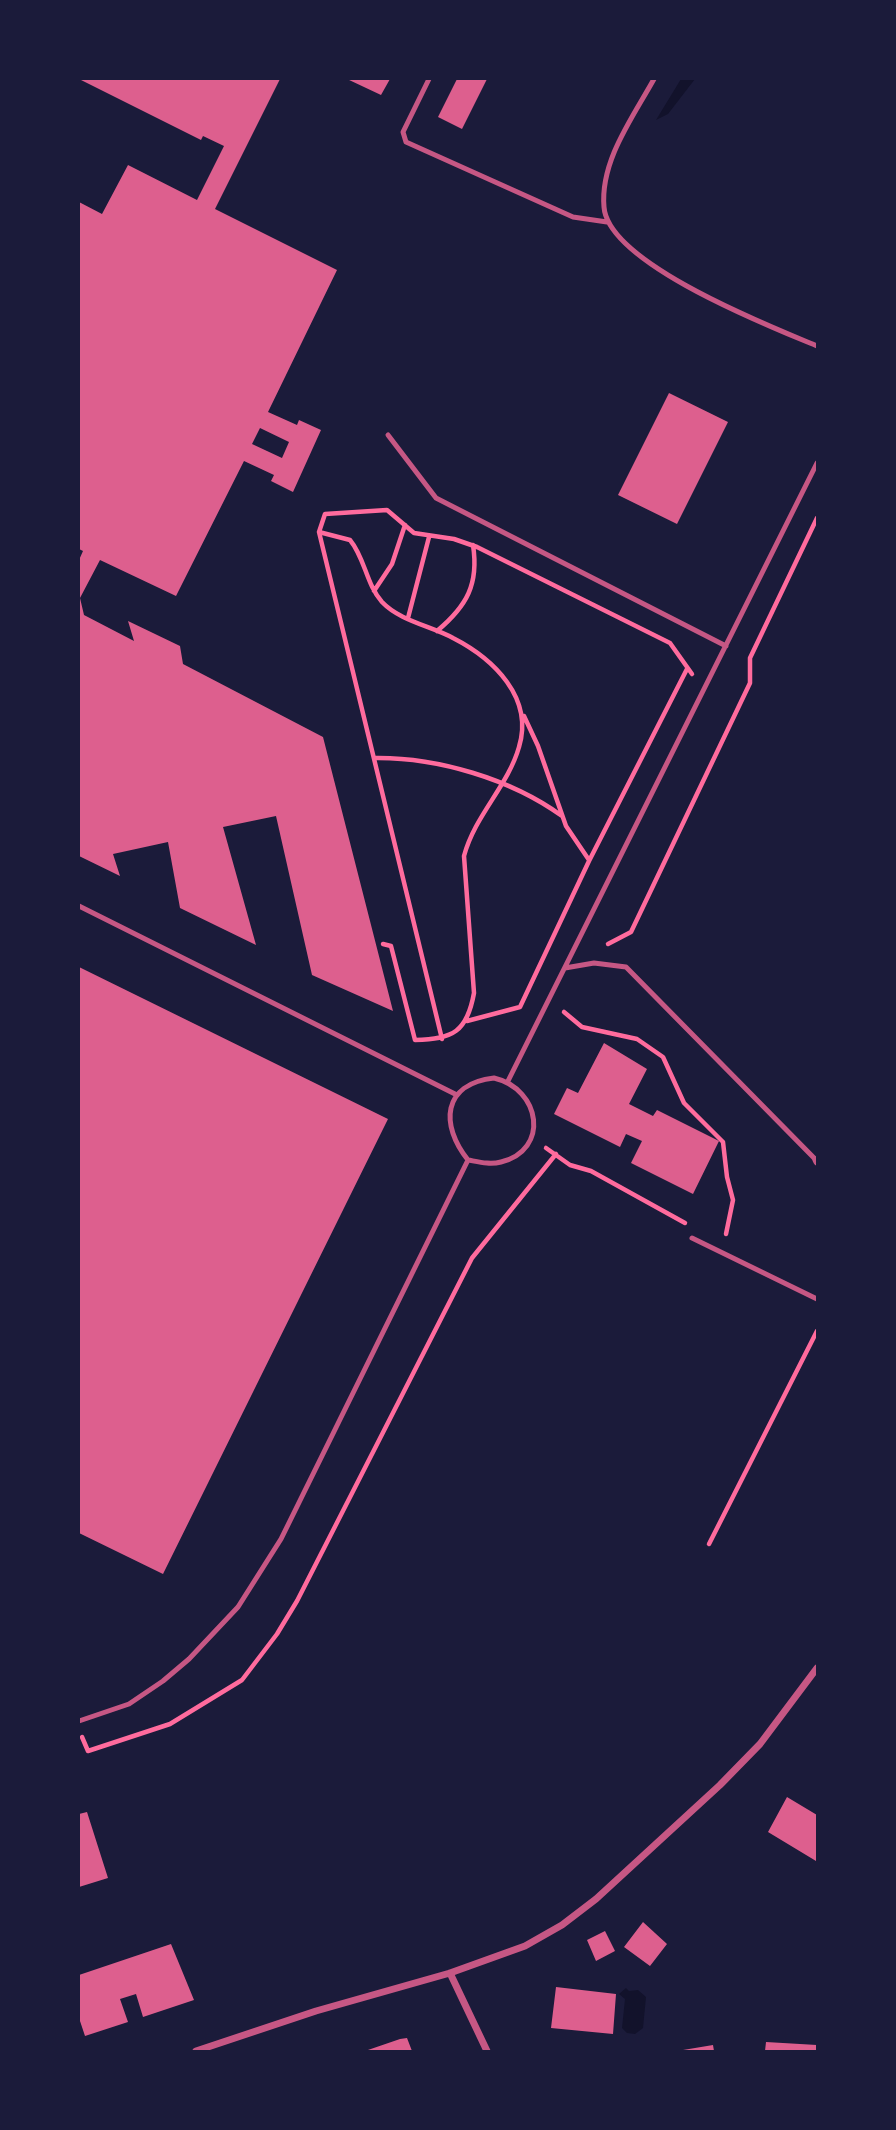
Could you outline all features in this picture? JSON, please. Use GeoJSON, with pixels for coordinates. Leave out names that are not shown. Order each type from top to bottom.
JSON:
{"type":"FeatureCollection","features":[{"type":"Feature","properties":{"kind":"street"},"geometry":{"type":"LineString","coordinates":[[196,2051],[316,2011],[450,1973],[525,1946],[562,1925],[596,1899],[720,1785],[760,1744],[817,1668]]}},
{"type":"Feature","properties":{"kind":"street"},"geometry":{"type":"LineString","coordinates":[[450,1973],[487,2051]]}},
{"type":"Feature","properties":{"kind":"lane"},"geometry":{"type":"LineString","coordinates":[[429,79],[403,132],[406,142],[573,217],[607,222]]}},
{"type":"Feature","properties":{"kind":"lane"},"geometry":{"type":"LineString","coordinates":[[654,79],[620,141],[608,171],[604,208],[607,222],[630,248],[665,272],[730,310],[817,346]]}},
{"type":"Feature","properties":{"kind":"lane"},"geometry":{"type":"LineString","coordinates":[[388,435],[436,498],[726,646]]}},
{"type":"Feature","properties":{"kind":"lane"},"geometry":{"type":"LineString","coordinates":[[508,1082],[817,463]]}},
{"type":"Feature","properties":{"kind":"lane"},"geometry":{"type":"LineString","coordinates":[[79,906],[457,1095]]}},
{"type":"Feature","properties":{"kind":"lane"},"geometry":{"type":"LineString","coordinates":[[565,968],[594,963],[625,967],[817,1161]]}},
{"type":"Feature","properties":{"kind":"lane"},"geometry":{"type":"LineString","coordinates":[[480,1080],[508,1082],[528,1099],[534,1126],[530,1139],[522,1150],[499,1163],[468,1160],[452,1138],[449,1123],[457,1095],[480,1080]]}},
{"type":"Feature","properties":{"kind":"lane"},"geometry":{"type":"LineString","coordinates":[[79,1721],[129,1704],[163,1681],[197,1651],[238,1607],[281,1539],[468,1160]]}},
{"type":"Feature","properties":{"kind":"lane"},"geometry":{"type":"LineString","coordinates":[[692,1238],[817,1299]]}},
{"type":"Feature","properties":{"kind":"path"},"geometry":{"type":"LineString","coordinates":[[442,1039],[319,532],[325,514],[387,510],[414,533],[454,539],[472,545],[670,643],[678,651],[687,669],[706,685]]}},
{"type":"Feature","properties":{"kind":"path"},"geometry":{"type":"LineString","coordinates":[[598,950],[631,932],[750,683],[750,658],[817,518]]}},
{"type":"Feature","properties":{"kind":"path"},"geometry":{"type":"LineString","coordinates":[[374,591],[392,564],[405,524]]}},
{"type":"Feature","properties":{"kind":"path"},"geometry":{"type":"LineString","coordinates":[[319,532],[350,540],[360,556],[374,591],[383,602],[408,618],[472,650],[514,690],[538,746],[562,816],[589,861]]}},
{"type":"Feature","properties":{"kind":"path"},"geometry":{"type":"LineString","coordinates":[[408,618],[429,537]]}},
{"type":"Feature","properties":{"kind":"path"},"geometry":{"type":"LineString","coordinates":[[437,631],[455,616],[473,588],[476,565],[472,545]]}},
{"type":"Feature","properties":{"kind":"path"},"geometry":{"type":"LineString","coordinates":[[383,944],[391,946],[415,1040],[442,1039],[467,1021],[520,1007],[589,861],[687,669]]}},
{"type":"Feature","properties":{"kind":"path"},"geometry":{"type":"LineString","coordinates":[[467,1021],[474,992],[474,973],[465,896],[464,856],[469,835],[520,745],[523,715]]}},
{"type":"Feature","properties":{"kind":"path"},"geometry":{"type":"LineString","coordinates":[[374,758],[426,760],[499,784],[547,805],[562,816]]}},
{"type":"Feature","properties":{"kind":"path"},"geometry":{"type":"LineString","coordinates":[[530,985],[582,1027],[637,1039],[650,1045],[663,1057],[684,1103],[717,1133],[726,1153],[727,1177],[733,1200],[720,1252]]}},
{"type":"Feature","properties":{"kind":"path"},"geometry":{"type":"LineString","coordinates":[[530,1139],[570,1165],[591,1171],[680,1219],[692,1238]]}},
{"type":"Feature","properties":{"kind":"path"},"geometry":{"type":"LineString","coordinates":[[79,1730],[88,1751],[142,1735],[170,1724],[242,1680],[278,1634],[297,1601],[472,1258],[556,1154]]}},
{"type":"Feature","properties":{"kind":"path"},"geometry":{"type":"LineString","coordinates":[[709,1544],[817,1331]]}},
{"type":"Feature","properties":{"kind":"shaded area"},"geometry":{"type":"Polygon","coordinates":[[[681,79],[695,79],[668,114],[656,120],[681,79]]]}},
{"type":"Feature","properties":{"kind":"shaded area"},"geometry":{"type":"Polygon","coordinates":[[[626,1988],[629,1991],[638,1990],[646,1997],[643,2028],[635,2034],[627,2033],[622,2028],[625,1999],[619,1994],[626,1988]]]}},
{"type":"Feature","properties":{"kind":"building"},"geometry":{"type":"Polygon","coordinates":[[[79,79],[280,79],[215,209],[337,270],[268,412],[297,425],[299,420],[321,430],[293,492],[271,481],[274,475],[244,461],[176,596],[100,560],[80,598],[84,615],[134,641],[128,621],[180,646],[183,664],[323,737],[393,1011],[312,975],[276,816],[223,827],[256,945],[180,908],[168,842],[113,854],[120,876],[79,856],[79,560],[83,551],[79,549],[79,202],[102,214],[128,165],[197,200],[224,146],[203,136],[201,140],[79,79]],[[260,428],[252,444],[282,458],[289,442],[260,428]]]}},
{"type":"Feature","properties":{"kind":"building"},"geometry":{"type":"Polygon","coordinates":[[[347,79],[390,79],[381,95],[347,79]]]}},
{"type":"Feature","properties":{"kind":"building"},"geometry":{"type":"Polygon","coordinates":[[[457,79],[487,79],[462,129],[438,117],[457,79]]]}},
{"type":"Feature","properties":{"kind":"building"},"geometry":{"type":"Polygon","coordinates":[[[669,393],[728,422],[677,524],[618,495],[669,393]]]}},
{"type":"Feature","properties":{"kind":"building"},"geometry":{"type":"Polygon","coordinates":[[[79,967],[388,1119],[163,1574],[79,1533],[79,967]]]}},
{"type":"Feature","properties":{"kind":"building"},"geometry":{"type":"Polygon","coordinates":[[[604,1043],[647,1069],[629,1104],[653,1116],[657,1110],[719,1141],[693,1194],[631,1163],[642,1141],[626,1134],[620,1147],[554,1114],[567,1088],[578,1093],[604,1043]]]}},
{"type":"Feature","properties":{"kind":"building"},"geometry":{"type":"Polygon","coordinates":[[[787,1797],[817,1815],[816,1861],[768,1832],[787,1797]]]}},
{"type":"Feature","properties":{"kind":"building"},"geometry":{"type":"Polygon","coordinates":[[[87,1812],[108,1878],[79,1887],[79,1814],[87,1812]]]}},
{"type":"Feature","properties":{"kind":"building"},"geometry":{"type":"Polygon","coordinates":[[[643,1922],[667,1944],[650,1966],[624,1947],[643,1922]]]}},
{"type":"Feature","properties":{"kind":"building"},"geometry":{"type":"Polygon","coordinates":[[[605,1931],[615,1951],[596,1961],[587,1940],[605,1931]]]}},
{"type":"Feature","properties":{"kind":"building"},"geometry":{"type":"Polygon","coordinates":[[[171,1944],[194,2000],[143,2017],[136,1994],[120,1999],[128,2022],[85,2036],[79,2018],[79,1975],[171,1944]]]}},
{"type":"Feature","properties":{"kind":"building"},"geometry":{"type":"Polygon","coordinates":[[[556,1987],[616,1994],[613,2034],[551,2028],[556,1987]]]}},
{"type":"Feature","properties":{"kind":"building"},"geometry":{"type":"Polygon","coordinates":[[[407,2038],[412,2051],[365,2051],[400,2039],[407,2038]]]}},
{"type":"Feature","properties":{"kind":"building"},"geometry":{"type":"Polygon","coordinates":[[[766,2042],[817,2045],[817,2051],[765,2051],[766,2042]]]}},
{"type":"Feature","properties":{"kind":"building"},"geometry":{"type":"Polygon","coordinates":[[[713,2045],[714,2051],[683,2051],[683,2050],[713,2045]]]}}]}
